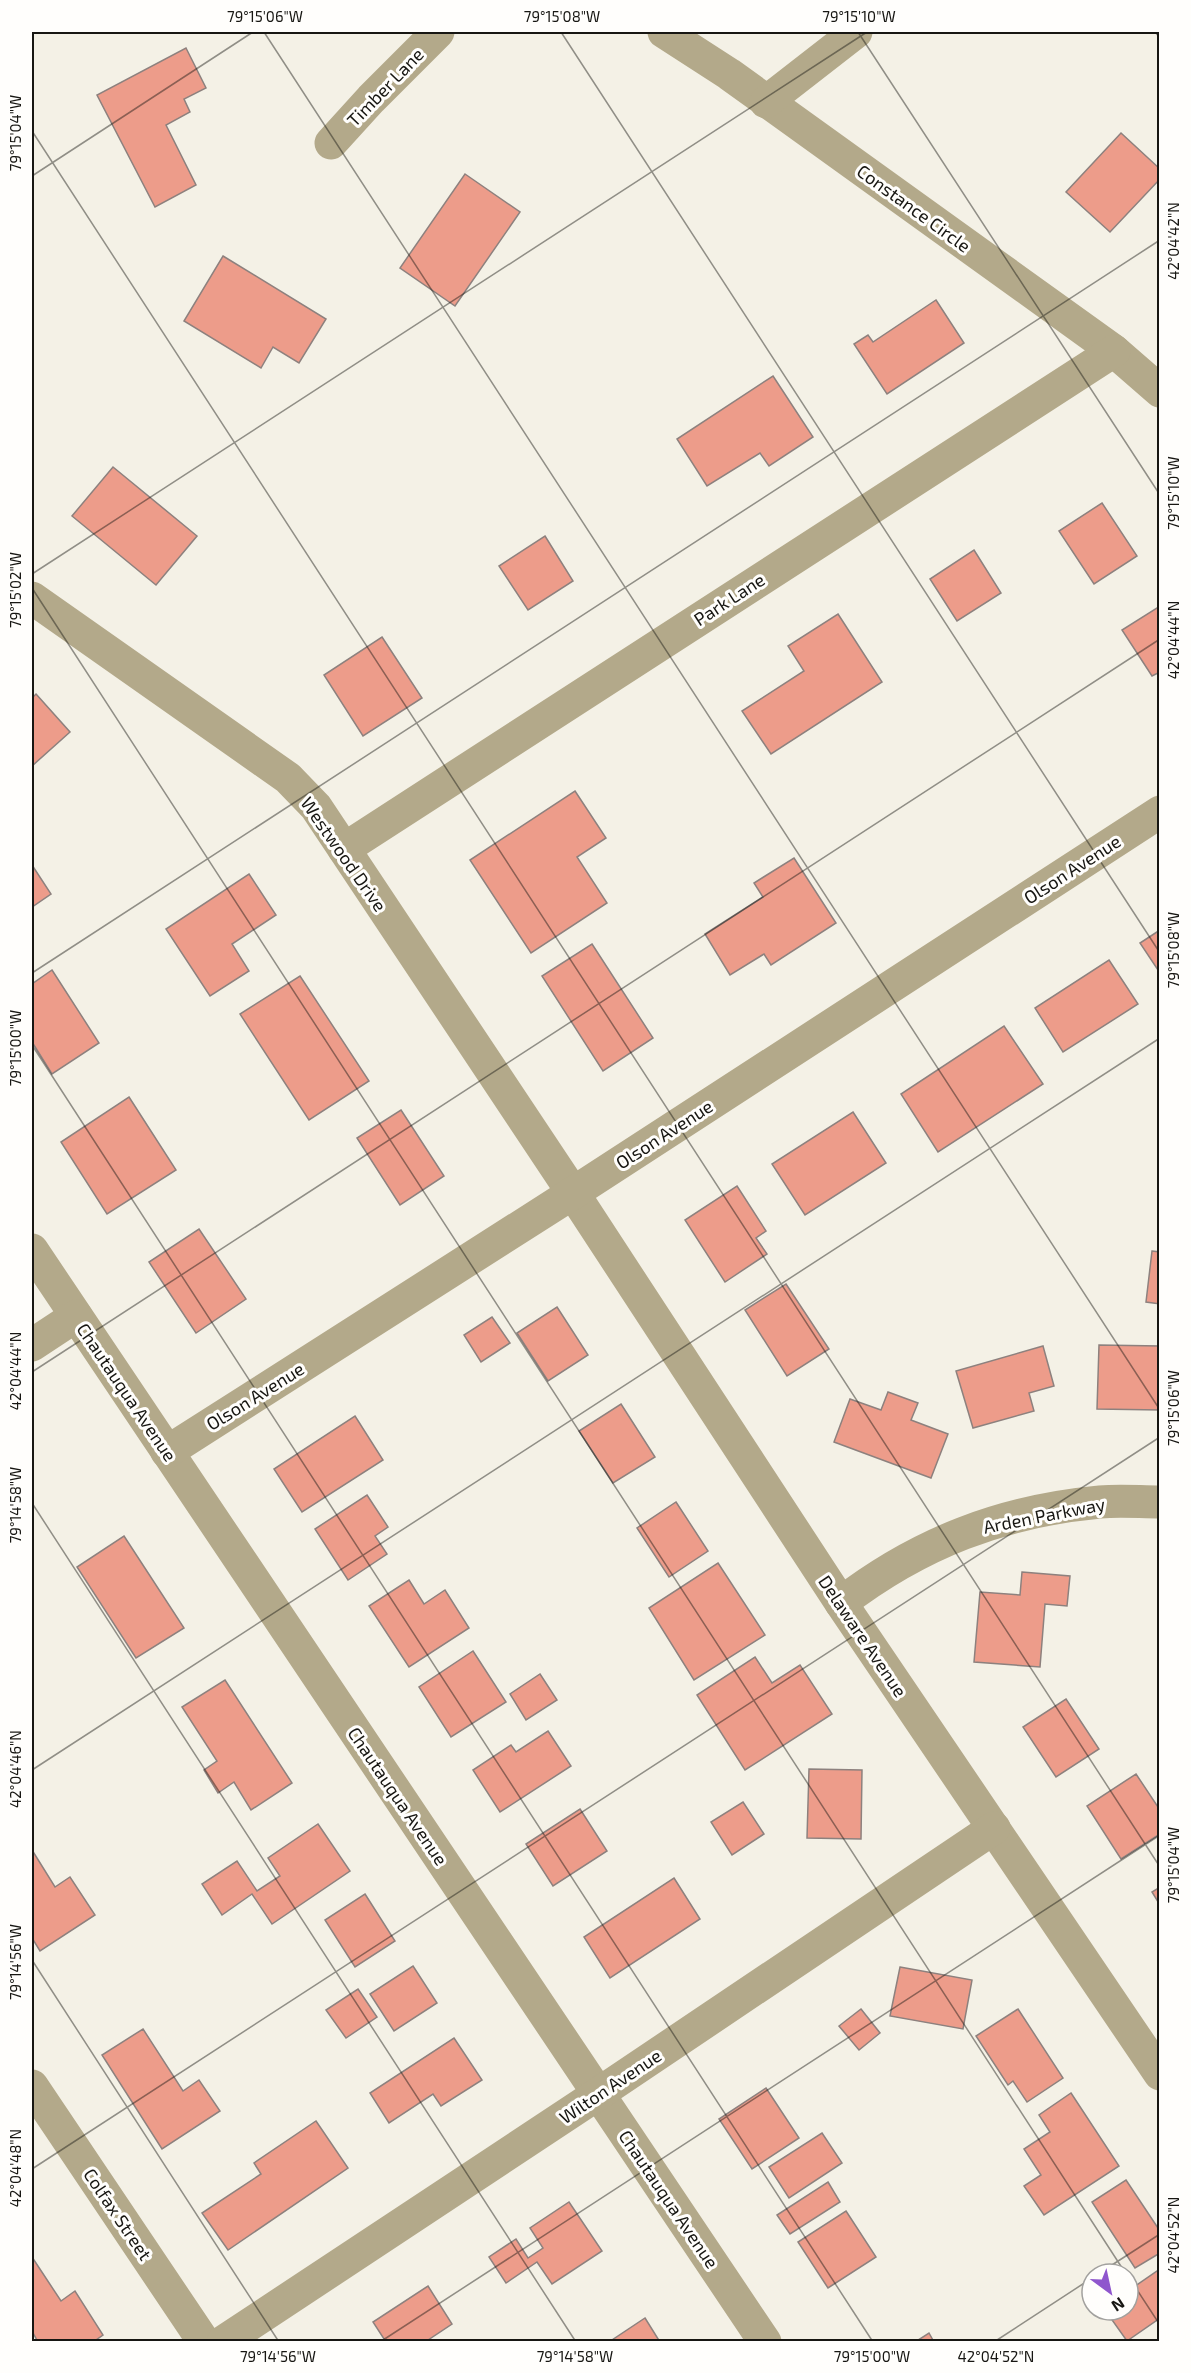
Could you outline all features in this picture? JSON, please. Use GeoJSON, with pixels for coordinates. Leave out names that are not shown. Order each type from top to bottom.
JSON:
{"type":"FeatureCollection","features":[{"type":"Feature","properties":{"kind":"street","name":"Timber Lane"},"geometry":{"type":"LineString","coordinates":[[331,143],[370,99],[438,32]]}},
{"type":"Feature","properties":{"kind":"street","name":"Constance Circle"},"geometry":{"type":"LineString","coordinates":[[664,32],[766,102],[1114,351],[1160,391]]}},
{"type":"Feature","properties":{"kind":"street"},"geometry":{"type":"LineString","coordinates":[[766,102],[856,32]]}},
{"type":"Feature","properties":{"kind":"street","name":"Park Lane"},"geometry":{"type":"LineString","coordinates":[[344,849],[1114,351]]}},
{"type":"Feature","properties":{"kind":"street","name":"Westwood Drive"},"geometry":{"type":"LineString","coordinates":[[32,597],[288,778],[316,807],[573,1193]]}},
{"type":"Feature","properties":{"kind":"street","name":"Olson Avenue"},"geometry":{"type":"LineString","coordinates":[[167,1452],[573,1193],[1160,812]]}},
{"type":"Feature","properties":{"kind":"street","name":"Delaware Avenue"},"geometry":{"type":"LineString","coordinates":[[573,1193],[841,1603],[1160,2074]]}},
{"type":"Feature","properties":{"kind":"street","name":"Chautauqua Avenue"},"geometry":{"type":"LineString","coordinates":[[32,1250],[765,2342]]}},
{"type":"Feature","properties":{"kind":"street"},"geometry":{"type":"LineString","coordinates":[[32,1345],[76,1316]]}},
{"type":"Feature","properties":{"kind":"street","name":"Arden Parkway"},"geometry":{"type":"LineString","coordinates":[[841,1603],[874,1578],[929,1547],[984,1524],[1101,1502],[1160,1502]]}},
{"type":"Feature","properties":{"kind":"street","name":"Wilton Avenue"},"geometry":{"type":"LineString","coordinates":[[223,2342],[598,2094],[994,1827]]}},
{"type":"Feature","properties":{"kind":"street","name":"Colfax Street"},"geometry":{"type":"LineString","coordinates":[[32,2086],[204,2342]]}},
{"type":"Feature","properties":{"kind":"building"},"geometry":{"type":"Polygon","coordinates":[[[186,48],[206,88],[184,99],[190,112],[166,125],[196,185],[155,207],[97,95],[186,48]]]}},
{"type":"Feature","properties":{"kind":"building"},"geometry":{"type":"Polygon","coordinates":[[[1121,133],[1160,169],[1160,179],[1110,232],[1066,192],[1121,133]]]}},
{"type":"Feature","properties":{"kind":"building"},"geometry":{"type":"Polygon","coordinates":[[[465,174],[520,212],[455,306],[400,268],[465,174]]]}},
{"type":"Feature","properties":{"kind":"building"},"geometry":{"type":"Polygon","coordinates":[[[223,256],[326,319],[299,363],[273,347],[261,368],[184,321],[223,256]]]}},
{"type":"Feature","properties":{"kind":"building"},"geometry":{"type":"Polygon","coordinates":[[[936,300],[964,343],[887,394],[854,344],[868,335],[873,342],[936,300]]]}},
{"type":"Feature","properties":{"kind":"building"},"geometry":{"type":"Polygon","coordinates":[[[773,376],[813,437],[769,466],[760,453],[707,486],[677,439],[773,376]]]}},
{"type":"Feature","properties":{"kind":"building"},"geometry":{"type":"Polygon","coordinates":[[[113,467],[197,536],[156,585],[72,516],[113,467]]]}},
{"type":"Feature","properties":{"kind":"building"},"geometry":{"type":"Polygon","coordinates":[[[1102,503],[1137,556],[1094,584],[1059,531],[1102,503]]]}},
{"type":"Feature","properties":{"kind":"building"},"geometry":{"type":"Polygon","coordinates":[[[545,536],[573,581],[528,610],[499,566],[545,536]]]}},
{"type":"Feature","properties":{"kind":"building"},"geometry":{"type":"Polygon","coordinates":[[[974,550],[1001,593],[957,621],[930,579],[974,550]]]}},
{"type":"Feature","properties":{"kind":"building"},"geometry":{"type":"Polygon","coordinates":[[[1160,606],[1160,672],[1152,676],[1122,630],[1160,606]]]}},
{"type":"Feature","properties":{"kind":"building"},"geometry":{"type":"Polygon","coordinates":[[[838,614],[882,682],[771,754],[742,711],[804,671],[788,646],[838,614]]]}},
{"type":"Feature","properties":{"kind":"building"},"geometry":{"type":"Polygon","coordinates":[[[382,637],[422,698],[363,736],[324,675],[382,637]]]}},
{"type":"Feature","properties":{"kind":"building"},"geometry":{"type":"Polygon","coordinates":[[[36,694],[70,732],[32,766],[32,698],[36,694]]]}},
{"type":"Feature","properties":{"kind":"building"},"geometry":{"type":"Polygon","coordinates":[[[575,791],[606,838],[577,857],[607,903],[531,953],[470,860],[575,791]]]}},
{"type":"Feature","properties":{"kind":"building"},"geometry":{"type":"Polygon","coordinates":[[[794,858],[836,923],[771,965],[764,954],[730,975],[705,934],[763,897],[754,883],[794,858]]]}},
{"type":"Feature","properties":{"kind":"building"},"geometry":{"type":"Polygon","coordinates":[[[32,865],[51,894],[32,907],[32,865]]]}},
{"type":"Feature","properties":{"kind":"building"},"geometry":{"type":"Polygon","coordinates":[[[249,874],[276,915],[232,944],[249,971],[210,996],[166,929],[249,874]]]}},
{"type":"Feature","properties":{"kind":"building"},"geometry":{"type":"Polygon","coordinates":[[[1160,930],[1160,973],[1140,943],[1160,930]]]}},
{"type":"Feature","properties":{"kind":"building"},"geometry":{"type":"Polygon","coordinates":[[[592,944],[653,1038],[603,1071],[542,976],[592,944]]]}},
{"type":"Feature","properties":{"kind":"building"},"geometry":{"type":"Polygon","coordinates":[[[1109,960],[1138,1004],[1063,1052],[1035,1008],[1109,960]]]}},
{"type":"Feature","properties":{"kind":"building"},"geometry":{"type":"Polygon","coordinates":[[[52,970],[99,1043],[52,1074],[32,1042],[32,984],[52,970]]]}},
{"type":"Feature","properties":{"kind":"building"},"geometry":{"type":"Polygon","coordinates":[[[300,976],[369,1081],[309,1120],[240,1014],[300,976]]]}},
{"type":"Feature","properties":{"kind":"building"},"geometry":{"type":"Polygon","coordinates":[[[1004,1026],[1043,1084],[938,1152],[901,1094],[1004,1026]]]}},
{"type":"Feature","properties":{"kind":"building"},"geometry":{"type":"Polygon","coordinates":[[[129,1097],[176,1170],[107,1214],[61,1142],[129,1097]]]}},
{"type":"Feature","properties":{"kind":"building"},"geometry":{"type":"Polygon","coordinates":[[[401,1110],[444,1176],[400,1205],[357,1138],[401,1110]]]}},
{"type":"Feature","properties":{"kind":"building"},"geometry":{"type":"Polygon","coordinates":[[[853,1112],[886,1163],[805,1215],[772,1164],[853,1112]]]}},
{"type":"Feature","properties":{"kind":"building"},"geometry":{"type":"Polygon","coordinates":[[[737,1186],[766,1231],[756,1238],[767,1254],[725,1282],[685,1220],[737,1186]]]}},
{"type":"Feature","properties":{"kind":"building"},"geometry":{"type":"Polygon","coordinates":[[[199,1229],[246,1299],[196,1333],[149,1262],[199,1229]]]}},
{"type":"Feature","properties":{"kind":"building"},"geometry":{"type":"Polygon","coordinates":[[[1152,1251],[1160,1252],[1160,1304],[1146,1302],[1152,1251]]]}},
{"type":"Feature","properties":{"kind":"building"},"geometry":{"type":"Polygon","coordinates":[[[786,1284],[829,1349],[787,1376],[745,1310],[786,1284]]]}},
{"type":"Feature","properties":{"kind":"building"},"geometry":{"type":"Polygon","coordinates":[[[557,1307],[588,1355],[548,1381],[517,1333],[557,1307]]]}},
{"type":"Feature","properties":{"kind":"building"},"geometry":{"type":"Polygon","coordinates":[[[492,1317],[510,1343],[481,1362],[464,1335],[492,1317]]]}},
{"type":"Feature","properties":{"kind":"building"},"geometry":{"type":"Polygon","coordinates":[[[1099,1345],[1160,1346],[1160,1410],[1097,1409],[1099,1345]]]}},
{"type":"Feature","properties":{"kind":"building"},"geometry":{"type":"Polygon","coordinates":[[[1043,1346],[1054,1386],[1029,1393],[1034,1411],[973,1428],[956,1371],[1043,1346]]]}},
{"type":"Feature","properties":{"kind":"building"},"geometry":{"type":"Polygon","coordinates":[[[888,1392],[918,1403],[911,1420],[948,1434],[931,1478],[834,1442],[850,1399],[881,1410],[888,1392]]]}},
{"type":"Feature","properties":{"kind":"building"},"geometry":{"type":"Polygon","coordinates":[[[621,1404],[655,1457],[613,1483],[579,1431],[621,1404]]]}},
{"type":"Feature","properties":{"kind":"building"},"geometry":{"type":"Polygon","coordinates":[[[355,1416],[383,1460],[302,1512],[274,1469],[355,1416]]]}},
{"type":"Feature","properties":{"kind":"building"},"geometry":{"type":"Polygon","coordinates":[[[367,1495],[388,1527],[375,1536],[387,1554],[348,1580],[315,1529],[367,1495]]]}},
{"type":"Feature","properties":{"kind":"building"},"geometry":{"type":"Polygon","coordinates":[[[676,1502],[708,1551],[669,1577],[637,1528],[676,1502]]]}},
{"type":"Feature","properties":{"kind":"building"},"geometry":{"type":"Polygon","coordinates":[[[124,1536],[184,1628],[136,1658],[77,1567],[124,1536]]]}},
{"type":"Feature","properties":{"kind":"building"},"geometry":{"type":"Polygon","coordinates":[[[718,1563],[765,1635],[694,1680],[649,1608],[718,1563]]]}},
{"type":"Feature","properties":{"kind":"building"},"geometry":{"type":"Polygon","coordinates":[[[1022,1572],[1070,1576],[1067,1606],[1045,1604],[1040,1667],[974,1662],[980,1592],[1020,1595],[1022,1572]]]}},
{"type":"Feature","properties":{"kind":"building"},"geometry":{"type":"Polygon","coordinates":[[[409,1580],[424,1604],[445,1590],[469,1628],[409,1667],[369,1606],[409,1580]]]}},
{"type":"Feature","properties":{"kind":"building"},"geometry":{"type":"Polygon","coordinates":[[[473,1651],[506,1702],[451,1737],[419,1687],[473,1651]]]}},
{"type":"Feature","properties":{"kind":"building"},"geometry":{"type":"Polygon","coordinates":[[[755,1657],[772,1683],[800,1665],[832,1714],[745,1770],[697,1695],[755,1657]]]}},
{"type":"Feature","properties":{"kind":"building"},"geometry":{"type":"Polygon","coordinates":[[[540,1674],[557,1700],[526,1720],[510,1694],[540,1674]]]}},
{"type":"Feature","properties":{"kind":"building"},"geometry":{"type":"Polygon","coordinates":[[[225,1680],[292,1783],[251,1810],[234,1782],[218,1793],[204,1770],[217,1761],[182,1707],[225,1680]]]}},
{"type":"Feature","properties":{"kind":"building"},"geometry":{"type":"Polygon","coordinates":[[[1066,1699],[1099,1749],[1056,1777],[1023,1727],[1066,1699]]]}},
{"type":"Feature","properties":{"kind":"building"},"geometry":{"type":"Polygon","coordinates":[[[548,1731],[571,1766],[500,1812],[473,1770],[511,1745],[516,1752],[548,1731]]]}},
{"type":"Feature","properties":{"kind":"building"},"geometry":{"type":"Polygon","coordinates":[[[809,1769],[862,1770],[861,1839],[807,1838],[809,1769]]]}},
{"type":"Feature","properties":{"kind":"building"},"geometry":{"type":"Polygon","coordinates":[[[1136,1774],[1160,1810],[1160,1834],[1121,1859],[1087,1806],[1136,1774]]]}},
{"type":"Feature","properties":{"kind":"building"},"geometry":{"type":"Polygon","coordinates":[[[743,1802],[764,1834],[732,1855],[711,1822],[743,1802]]]}},
{"type":"Feature","properties":{"kind":"building"},"geometry":{"type":"Polygon","coordinates":[[[580,1809],[607,1851],[553,1886],[526,1844],[580,1809]]]}},
{"type":"Feature","properties":{"kind":"building"},"geometry":{"type":"Polygon","coordinates":[[[318,1824],[350,1871],[272,1924],[252,1894],[222,1915],[202,1884],[237,1861],[257,1891],[280,1876],[268,1858],[318,1824]]]}},
{"type":"Feature","properties":{"kind":"building"},"geometry":{"type":"Polygon","coordinates":[[[32,1850],[55,1887],[70,1877],[95,1915],[40,1951],[32,1938],[32,1850]]]}},
{"type":"Feature","properties":{"kind":"building"},"geometry":{"type":"Polygon","coordinates":[[[674,1878],[700,1919],[610,1978],[584,1937],[674,1878]]]}},
{"type":"Feature","properties":{"kind":"building"},"geometry":{"type":"Polygon","coordinates":[[[1160,1887],[1160,1905],[1152,1892],[1160,1887]]]}},
{"type":"Feature","properties":{"kind":"building"},"geometry":{"type":"Polygon","coordinates":[[[365,1894],[395,1941],[355,1967],[325,1920],[365,1894]]]}},
{"type":"Feature","properties":{"kind":"building"},"geometry":{"type":"Polygon","coordinates":[[[413,1966],[437,2003],[394,2031],[370,1994],[413,1966]]]}},
{"type":"Feature","properties":{"kind":"building"},"geometry":{"type":"Polygon","coordinates":[[[900,1967],[972,1980],[963,2029],[890,2016],[900,1967]]]}},
{"type":"Feature","properties":{"kind":"building"},"geometry":{"type":"Polygon","coordinates":[[[358,1989],[377,2017],[346,2038],[326,2010],[358,1989]]]}},
{"type":"Feature","properties":{"kind":"building"},"geometry":{"type":"Polygon","coordinates":[[[861,2009],[880,2033],[859,2050],[839,2026],[861,2009]]]}},
{"type":"Feature","properties":{"kind":"building"},"geometry":{"type":"Polygon","coordinates":[[[1018,2009],[1063,2078],[1027,2102],[1013,2081],[1008,2085],[976,2036],[1018,2009]]]}},
{"type":"Feature","properties":{"kind":"building"},"geometry":{"type":"Polygon","coordinates":[[[143,2029],[183,2091],[199,2080],[220,2111],[162,2149],[102,2055],[143,2029]]]}},
{"type":"Feature","properties":{"kind":"building"},"geometry":{"type":"Polygon","coordinates":[[[454,2038],[482,2080],[441,2106],[433,2094],[389,2123],[370,2093],[454,2038]]]}},
{"type":"Feature","properties":{"kind":"building"},"geometry":{"type":"Polygon","coordinates":[[[766,2088],[799,2138],[752,2169],[719,2119],[766,2088]]]}},
{"type":"Feature","properties":{"kind":"building"},"geometry":{"type":"Polygon","coordinates":[[[1071,2093],[1119,2166],[1044,2215],[1024,2186],[1041,2175],[1024,2149],[1050,2132],[1039,2115],[1071,2093]]]}},
{"type":"Feature","properties":{"kind":"building"},"geometry":{"type":"Polygon","coordinates":[[[316,2121],[348,2168],[228,2250],[202,2213],[261,2174],[254,2163],[316,2121]]]}},
{"type":"Feature","properties":{"kind":"building"},"geometry":{"type":"Polygon","coordinates":[[[822,2133],[842,2163],[789,2198],[769,2167],[822,2133]]]}},
{"type":"Feature","properties":{"kind":"building"},"geometry":{"type":"Polygon","coordinates":[[[1126,2180],[1160,2231],[1160,2253],[1140,2265],[1140,2262],[1131,2262],[1092,2202],[1126,2180]]]}},
{"type":"Feature","properties":{"kind":"building"},"geometry":{"type":"Polygon","coordinates":[[[828,2182],[840,2202],[790,2234],[777,2215],[828,2182]]]}},
{"type":"Feature","properties":{"kind":"building"},"geometry":{"type":"Polygon","coordinates":[[[569,2202],[602,2251],[552,2284],[537,2262],[506,2283],[489,2257],[516,2239],[528,2258],[543,2248],[530,2228],[569,2202]]]}},
{"type":"Feature","properties":{"kind":"building"},"geometry":{"type":"Polygon","coordinates":[[[846,2211],[876,2257],[828,2288],[798,2242],[846,2211]]]}},
{"type":"Feature","properties":{"kind":"building"},"geometry":{"type":"Polygon","coordinates":[[[32,2257],[61,2301],[75,2291],[103,2335],[93,2342],[38,2342],[32,2331],[32,2257]]]}},
{"type":"Feature","properties":{"kind":"building"},"geometry":{"type":"Polygon","coordinates":[[[1160,2269],[1160,2318],[1127,2341],[1114,2322],[1140,2322],[1140,2283],[1160,2269]]]}},
{"type":"Feature","properties":{"kind":"building"},"geometry":{"type":"Polygon","coordinates":[[[428,2286],[452,2324],[425,2342],[386,2342],[373,2322],[428,2286]]]}},
{"type":"Feature","properties":{"kind":"building"},"geometry":{"type":"Polygon","coordinates":[[[645,2318],[660,2342],[609,2342],[645,2318]]]}},
{"type":"Feature","properties":{"kind":"building"},"geometry":{"type":"Polygon","coordinates":[[[929,2333],[934,2342],[915,2342],[929,2333]]]}}]}
